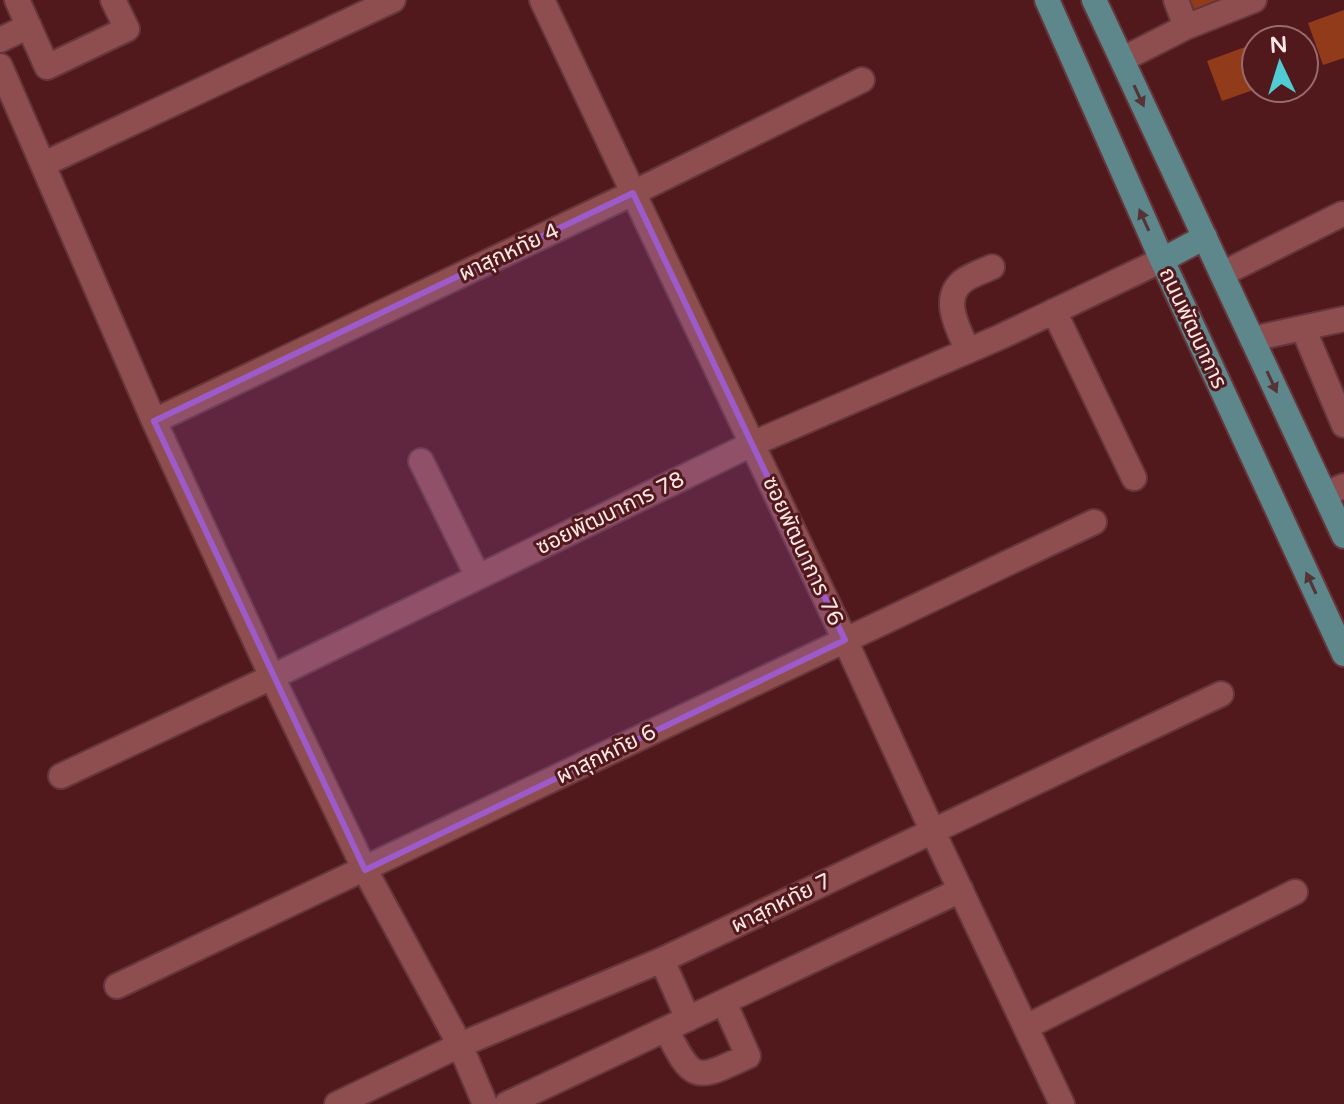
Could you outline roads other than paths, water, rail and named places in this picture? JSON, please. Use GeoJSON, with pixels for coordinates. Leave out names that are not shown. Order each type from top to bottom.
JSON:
{"type":"FeatureCollection","features":[{"type":"Feature","properties":{"kind":"main road","name":"ถนนพัฒนาการ"},"geometry":{"type":"LineString","coordinates":[[1047,0],[1162,260],[1344,654]]}},
{"type":"Feature","properties":{"kind":"main road"},"geometry":{"type":"LineString","coordinates":[[1102,2],[1123,59],[1252,339],[1334,490],[1344,536]]}},
{"type":"Feature","properties":{"kind":"main road"},"geometry":{"type":"LineString","coordinates":[[1162,260],[1205,237]]}},
{"type":"Feature","properties":{"kind":"street"},"geometry":{"type":"LineString","coordinates":[[17,0],[47,67],[127,29],[113,0]]}},
{"type":"Feature","properties":{"kind":"street"},"geometry":{"type":"LineString","coordinates":[[44,164],[393,0]]}},
{"type":"Feature","properties":{"kind":"street","name":"ซอยพัฒนาการ 76"},"geometry":{"type":"LineString","coordinates":[[542,0],[1062,1104]]}},
{"type":"Feature","properties":{"kind":"street"},"geometry":{"type":"LineString","coordinates":[[1176,0],[1186,27]]}},
{"type":"Feature","properties":{"kind":"street"},"geometry":{"type":"LineString","coordinates":[[1123,59],[1186,27],[1254,0]]}},
{"type":"Feature","properties":{"kind":"street"},"geometry":{"type":"LineString","coordinates":[[0,40],[29,26]]}},
{"type":"Feature","properties":{"kind":"street"},"geometry":{"type":"LineString","coordinates":[[0,66],[154,421],[272,677],[365,870],[460,1045],[485,1104]]}},
{"type":"Feature","properties":{"kind":"street","name":"ผาสุกหทัย 4"},"geometry":{"type":"LineString","coordinates":[[154,421],[633,193],[862,80]]}},
{"type":"Feature","properties":{"kind":"street"},"geometry":{"type":"LineString","coordinates":[[1222,274],[1342,214]]}},
{"type":"Feature","properties":{"kind":"street","name":"ซอยพัฒนาการ 78"},"geometry":{"type":"LineString","coordinates":[[61,776],[752,444],[968,351],[1162,260]]}},
{"type":"Feature","properties":{"kind":"street"},"geometry":{"type":"LineString","coordinates":[[968,351],[952,314],[955,288],[992,267]]}},
{"type":"Feature","properties":{"kind":"street"},"geometry":{"type":"LineString","coordinates":[[1054,311],[1134,478]]}},
{"type":"Feature","properties":{"kind":"street"},"geometry":{"type":"LineString","coordinates":[[1252,339],[1344,319]]}},
{"type":"Feature","properties":{"kind":"street"},"geometry":{"type":"LineString","coordinates":[[1303,328],[1344,425]]}},
{"type":"Feature","properties":{"kind":"street"},"geometry":{"type":"LineString","coordinates":[[421,461],[478,577]]}},
{"type":"Feature","properties":{"kind":"street","name":"ผาสุกหทัย 6"},"geometry":{"type":"LineString","coordinates":[[117,986],[1094,522]]}},
{"type":"Feature","properties":{"kind":"street","name":"ผาสุกหทัย 7"},"geometry":{"type":"LineString","coordinates":[[337,1104],[460,1045],[662,960],[1221,694]]}},
{"type":"Feature","properties":{"kind":"street"},"geometry":{"type":"LineString","coordinates":[[507,1104],[961,890]]}},
{"type":"Feature","properties":{"kind":"street"},"geometry":{"type":"LineString","coordinates":[[1026,1027],[1295,892]]}},
{"type":"Feature","properties":{"kind":"street"},"geometry":{"type":"LineString","coordinates":[[662,960],[677,1024],[682,1062],[695,1073],[711,1073],[748,1056],[724,1002]]}}]}
